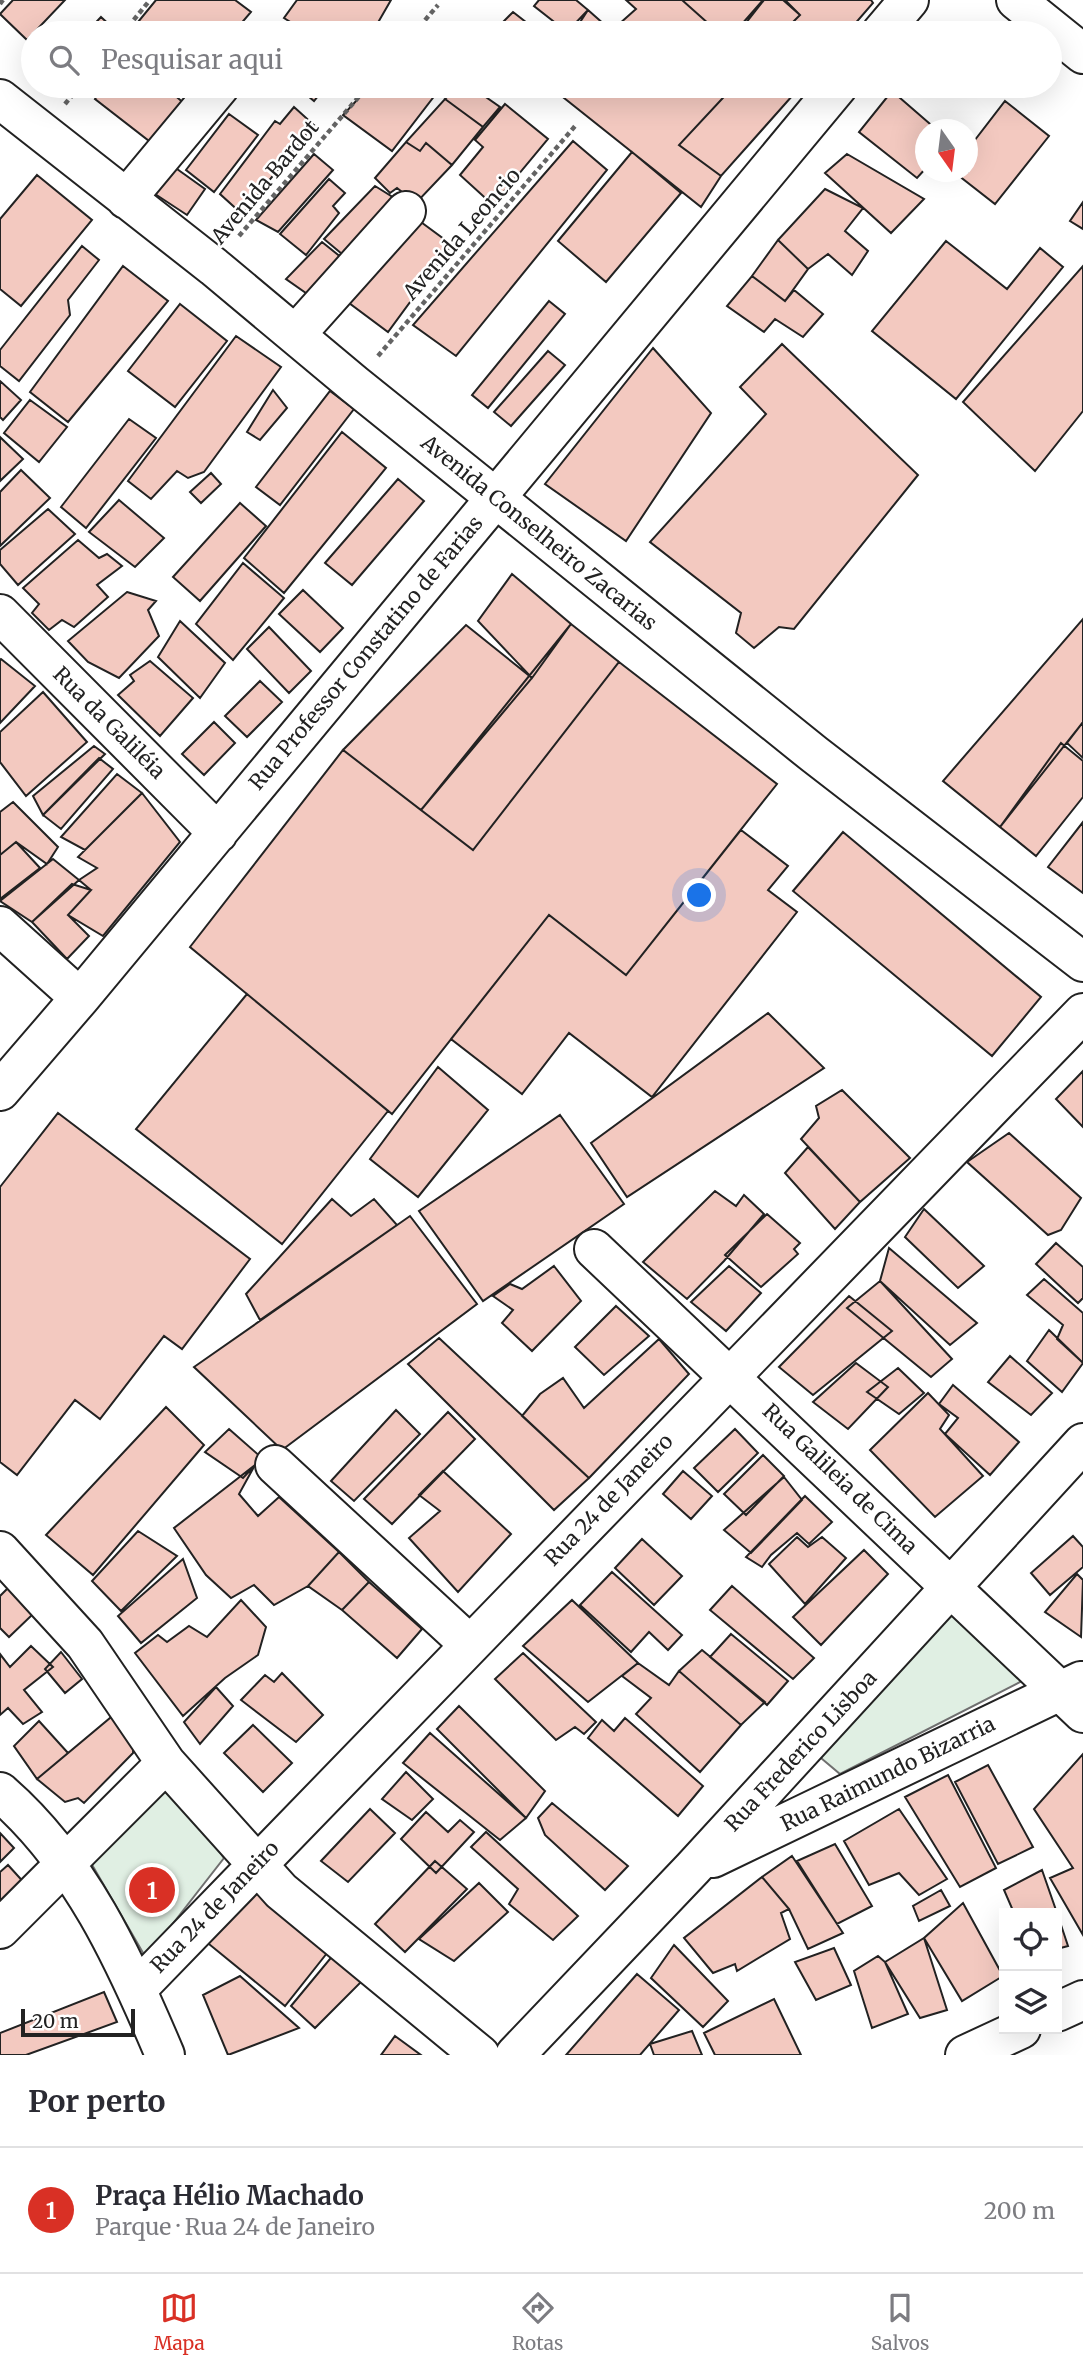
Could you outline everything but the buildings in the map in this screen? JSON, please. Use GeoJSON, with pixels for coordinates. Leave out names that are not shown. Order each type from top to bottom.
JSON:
{"type":"FeatureCollection","features":[{"type":"Feature","properties":{"kind":"street"},"geometry":{"type":"LineString","coordinates":[[891,21],[909,0]]}},
{"type":"Feature","properties":{"kind":"street"},"geometry":{"type":"LineString","coordinates":[[1016,0],[1042,21]]}},
{"type":"Feature","properties":{"kind":"street"},"geometry":{"type":"LineString","coordinates":[[1062,37],[1083,54]]}},
{"type":"Feature","properties":{"kind":"street"},"geometry":{"type":"LineString","coordinates":[[126,199],[210,98]]}},
{"type":"Feature","properties":{"kind":"street","name":"Rua Professor Constatino de Farias"},"geometry":{"type":"LineString","coordinates":[[0,1091],[218,833],[828,98]]}},
{"type":"Feature","properties":{"kind":"street","name":"Avenida Conselheiro Zacarias"},"geometry":{"type":"LineString","coordinates":[[0,99],[214,267],[495,498],[814,754],[1083,962]]}},
{"type":"Feature","properties":{"kind":"street"},"geometry":{"type":"LineString","coordinates":[[296,334],[406,211]]}},
{"type":"Feature","properties":{"kind":"street","name":"Rua da Galiléia"},"geometry":{"type":"LineString","coordinates":[[0,614],[218,833]]}},
{"type":"Feature","properties":{"kind":"street"},"geometry":{"type":"LineString","coordinates":[[0,926],[80,998]]}},
{"type":"Feature","properties":{"kind":"street","name":"Rua 24 de Janeiro"},"geometry":{"type":"LineString","coordinates":[[137,1989],[255,1864],[1083,1013]]}},
{"type":"Feature","properties":{"kind":"street","name":"Rua Galileia de Cima"},"geometry":{"type":"LineString","coordinates":[[594,1249],[953,1587],[1076,1695]]}},
{"type":"Feature","properties":{"kind":"street","name":"Rua Frederico Lisboa"},"geometry":{"type":"LineString","coordinates":[[515,2055],[693,1868],[1083,1443]]}},
{"type":"Feature","properties":{"kind":"street"},"geometry":{"type":"LineString","coordinates":[[275,1465],[469,1644]]}},
{"type":"Feature","properties":{"kind":"street"},"geometry":{"type":"LineString","coordinates":[[0,1551],[85,1644],[166,1763],[255,1864],[281,1891],[480,2055]]}},
{"type":"Feature","properties":{"kind":"street","name":"Rua Raimundo Bizarria"},"geometry":{"type":"LineString","coordinates":[[693,1868],[1076,1695]]}},
{"type":"Feature","properties":{"kind":"street"},"geometry":{"type":"LineString","coordinates":[[0,1929],[166,1763]]}},
{"type":"Feature","properties":{"kind":"street"},"geometry":{"type":"LineString","coordinates":[[0,1793],[66,1864],[106,1926],[165,2055]]}},
{"type":"Feature","properties":{"kind":"street"},"geometry":{"type":"LineString","coordinates":[[1062,2010],[1083,2000]]}},
{"type":"Feature","properties":{"kind":"street"},"geometry":{"type":"LineString","coordinates":[[965,2055],[1010,2034]]}},
{"type":"Feature","properties":{"kind":"path"},"geometry":{"type":"LineString","coordinates":[[133,21],[150,0]]}},
{"type":"Feature","properties":{"kind":"path"},"geometry":{"type":"LineString","coordinates":[[424,21],[438,5]]}},
{"type":"Feature","properties":{"kind":"path","name":"Avenida Bardot"},"geometry":{"type":"LineString","coordinates":[[214,267],[358,98]]}},
{"type":"Feature","properties":{"kind":"path","name":"Avenida Leoncio"},"geometry":{"type":"LineString","coordinates":[[372,363],[576,125]]}},
{"type":"Feature","properties":{"kind":"green space"},"geometry":{"type":"Polygon","coordinates":[[[949,1612],[1022,1681],[840,1774],[815,1753],[949,1612]]]}},
{"type":"Feature","properties":{"kind":"green space"},"geometry":{"type":"Polygon","coordinates":[[[166,1775],[224,1858],[146,1958],[91,1863],[166,1775]]]}},
{"type":"Feature","properties":{"kind":"place","name":"Praça Hélio Machado"},"geometry":{"type":"Point","coordinates":[152,1890]}}]}
